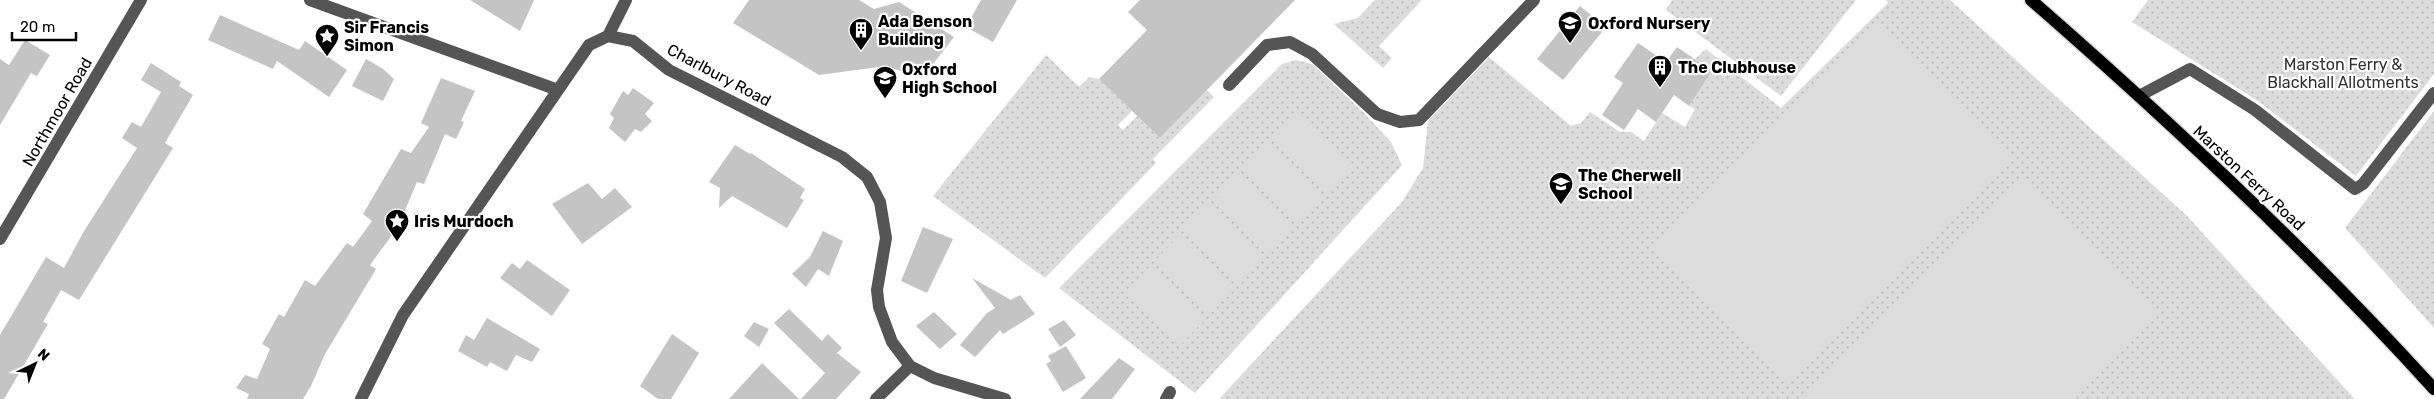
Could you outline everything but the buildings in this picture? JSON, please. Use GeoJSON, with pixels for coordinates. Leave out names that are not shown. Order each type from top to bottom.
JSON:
{"type":"FeatureCollection","features":[{"type":"Feature","properties":{"kind":"main road","name":"Marston Ferry Road"},"geometry":{"type":"LineString","coordinates":[[2031,0],[2139,96],[2309,256],[2434,389]]}},
{"type":"Feature","properties":{"kind":"street","name":"Northmoor Road"},"geometry":{"type":"LineString","coordinates":[[0,239],[60,142],[141,0]]}},
{"type":"Feature","properties":{"kind":"street"},"geometry":{"type":"LineString","coordinates":[[310,0],[558,90]]}},
{"type":"Feature","properties":{"kind":"street"},"geometry":{"type":"LineString","coordinates":[[361,399],[403,315],[589,46],[608,36],[626,0]]}},
{"type":"Feature","properties":{"kind":"street"},"geometry":{"type":"LineString","coordinates":[[1228,84],[1267,45],[1290,42],[1312,54],[1377,114],[1400,122],[1419,120],[1534,0]]}},
{"type":"Feature","properties":{"kind":"street","name":"Charlbury Road"},"geometry":{"type":"LineString","coordinates":[[608,36],[633,42],[669,70],[842,157],[867,178],[880,202],[886,238],[877,290],[879,307],[892,342],[910,366],[934,378],[1005,399]]}},
{"type":"Feature","properties":{"kind":"street"},"geometry":{"type":"LineString","coordinates":[[2139,96],[2190,69],[2255,110],[2355,189],[2363,184],[2434,94]]}},
{"type":"Feature","properties":{"kind":"street"},"geometry":{"type":"LineString","coordinates":[[876,399],[910,366]]}},
{"type":"Feature","properties":{"kind":"green space"},"geometry":{"type":"Polygon","coordinates":[[[1375,0],[1422,0],[1379,46],[1392,58],[1383,68],[1334,24],[1358,18],[1375,0]]]}},
{"type":"Feature","properties":{"kind":"green space"},"geometry":{"type":"Polygon","coordinates":[[[1672,0],[1856,0],[1781,96],[1666,10],[1672,0]]]}},
{"type":"Feature","properties":{"kind":"green space","name":"The Cherwell School"},"geometry":{"type":"Polygon","coordinates":[[[1886,0],[1950,0],[2186,215],[2355,399],[1219,399],[1402,202],[1423,168],[1428,121],[1489,57],[1571,126],[1581,123],[1590,112],[1620,132],[1631,132],[1644,141],[1662,113],[1685,127],[1695,109],[1689,106],[1712,71],[1695,59],[1706,49],[1781,108],[1888,3],[1886,0]]]}},
{"type":"Feature","properties":{"kind":"green space","name":"Marston Ferry & Blackhall Allotments"},"geometry":{"type":"Polygon","coordinates":[[[2148,0],[2434,0],[2434,74],[2356,176],[2258,101],[2132,22],[2148,0]]]}},
{"type":"Feature","properties":{"kind":"green space"},"geometry":{"type":"Polygon","coordinates":[[[1879,22],[2014,157],[1788,383],[1653,249],[1879,22]]]}},
{"type":"Feature","properties":{"kind":"green space"},"geometry":{"type":"Polygon","coordinates":[[[1046,55],[1079,87],[1089,77],[1099,79],[1132,111],[1118,125],[1123,130],[1137,116],[1160,138],[1207,90],[1214,97],[1153,159],[1156,163],[1045,278],[933,196],[1046,55]]]}},
{"type":"Feature","properties":{"kind":"green space"},"geometry":{"type":"Polygon","coordinates":[[[1296,60],[1312,64],[1365,114],[1391,142],[1402,165],[1195,393],[1059,288],[1282,64],[1296,60]]]}},
{"type":"Feature","properties":{"kind":"green space"},"geometry":{"type":"Polygon","coordinates":[[[2434,111],[2434,328],[2345,228],[2434,111]]]}},
{"type":"Feature","properties":{"kind":"green space"},"geometry":{"type":"Polygon","coordinates":[[[1298,112],[1353,166],[1329,192],[1273,138],[1298,112]]]}},
{"type":"Feature","properties":{"kind":"green space"},"geometry":{"type":"Polygon","coordinates":[[[1268,143],[1324,197],[1299,223],[1244,169],[1268,143]]]}},
{"type":"Feature","properties":{"kind":"green space"},"geometry":{"type":"Polygon","coordinates":[[[1239,174],[1294,228],[1270,254],[1214,200],[1239,174]]]}},
{"type":"Feature","properties":{"kind":"green space"},"geometry":{"type":"Polygon","coordinates":[[[2025,178],[2158,311],[2071,399],[1804,399],[2025,178]]]}},
{"type":"Feature","properties":{"kind":"green space"},"geometry":{"type":"Polygon","coordinates":[[[1208,205],[1264,259],[1239,285],[1183,231],[1208,205]]]}},
{"type":"Feature","properties":{"kind":"green space"},"geometry":{"type":"Polygon","coordinates":[[[1178,236],[1234,290],[1209,315],[1154,262],[1178,236]]]}},
{"type":"Feature","properties":{"kind":"green space"},"geometry":{"type":"Polygon","coordinates":[[[1149,267],[1204,321],[1179,346],[1124,293],[1149,267]]]}},
{"type":"Feature","properties":{"kind":"place","name":"Oxford Nursery"},"geometry":{"type":"Point","coordinates":[1570,44]}},
{"type":"Feature","properties":{"kind":"place","name":"Ada Benson Building"},"geometry":{"type":"Point","coordinates":[861,51]}},
{"type":"Feature","properties":{"kind":"place","name":"Sir Francis Simon"},"geometry":{"type":"Point","coordinates":[327,57]}},
{"type":"Feature","properties":{"kind":"place","name":"The Clubhouse"},"geometry":{"type":"Point","coordinates":[1660,88]}},
{"type":"Feature","properties":{"kind":"place","name":"Oxford High School"},"geometry":{"type":"Point","coordinates":[885,99]}},
{"type":"Feature","properties":{"kind":"place","name":"The Cherwell School"},"geometry":{"type":"Point","coordinates":[1561,205]}},
{"type":"Feature","properties":{"kind":"place","name":"Iris Murdoch"},"geometry":{"type":"Point","coordinates":[397,242]}}]}
